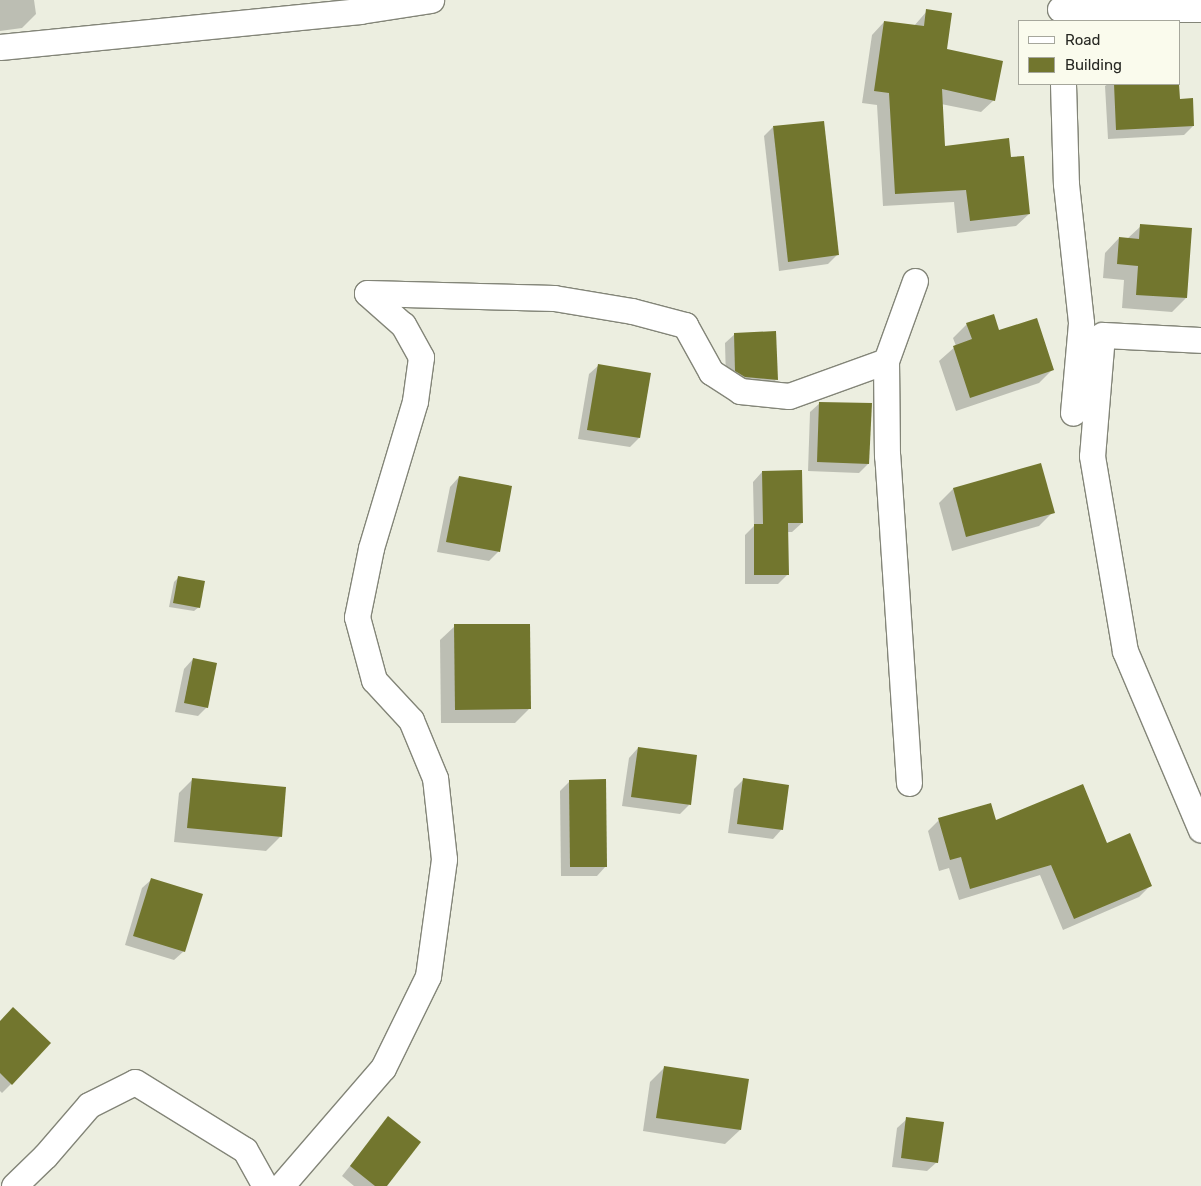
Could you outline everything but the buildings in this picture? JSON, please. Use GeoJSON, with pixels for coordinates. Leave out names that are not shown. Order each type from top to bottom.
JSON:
{"type":"FeatureCollection","features":[{"type":"Feature","properties":{"kind":"street"},"geometry":{"type":"LineString","coordinates":[[0,47],[360,11],[431,0]]}},
{"type":"Feature","properties":{"kind":"street"},"geometry":{"type":"LineString","coordinates":[[1060,10],[1201,9]]}},
{"type":"Feature","properties":{"kind":"street"},"geometry":{"type":"LineString","coordinates":[[1063,85],[1066,184],[1081,323],[1073,413]]}},
{"type":"Feature","properties":{"kind":"street"},"geometry":{"type":"LineString","coordinates":[[909,783],[887,456],[886,361],[915,281]]}},
{"type":"Feature","properties":{"kind":"street"},"geometry":{"type":"LineString","coordinates":[[281,1186],[383,1068],[428,976],[444,859],[435,778],[411,720],[374,680],[357,618],[371,548],[415,401],[422,357],[402,325],[367,293],[554,298],[632,310],[685,325],[711,372],[740,391],[789,396],[886,361]]}},
{"type":"Feature","properties":{"kind":"street"},"geometry":{"type":"LineString","coordinates":[[1201,340],[1102,335],[1092,456],[1125,651],[1201,830]]}},
{"type":"Feature","properties":{"kind":"street"},"geometry":{"type":"LineString","coordinates":[[14,1186],[45,1156],[89,1105],[135,1082],[245,1150],[265,1186]]}}]}
